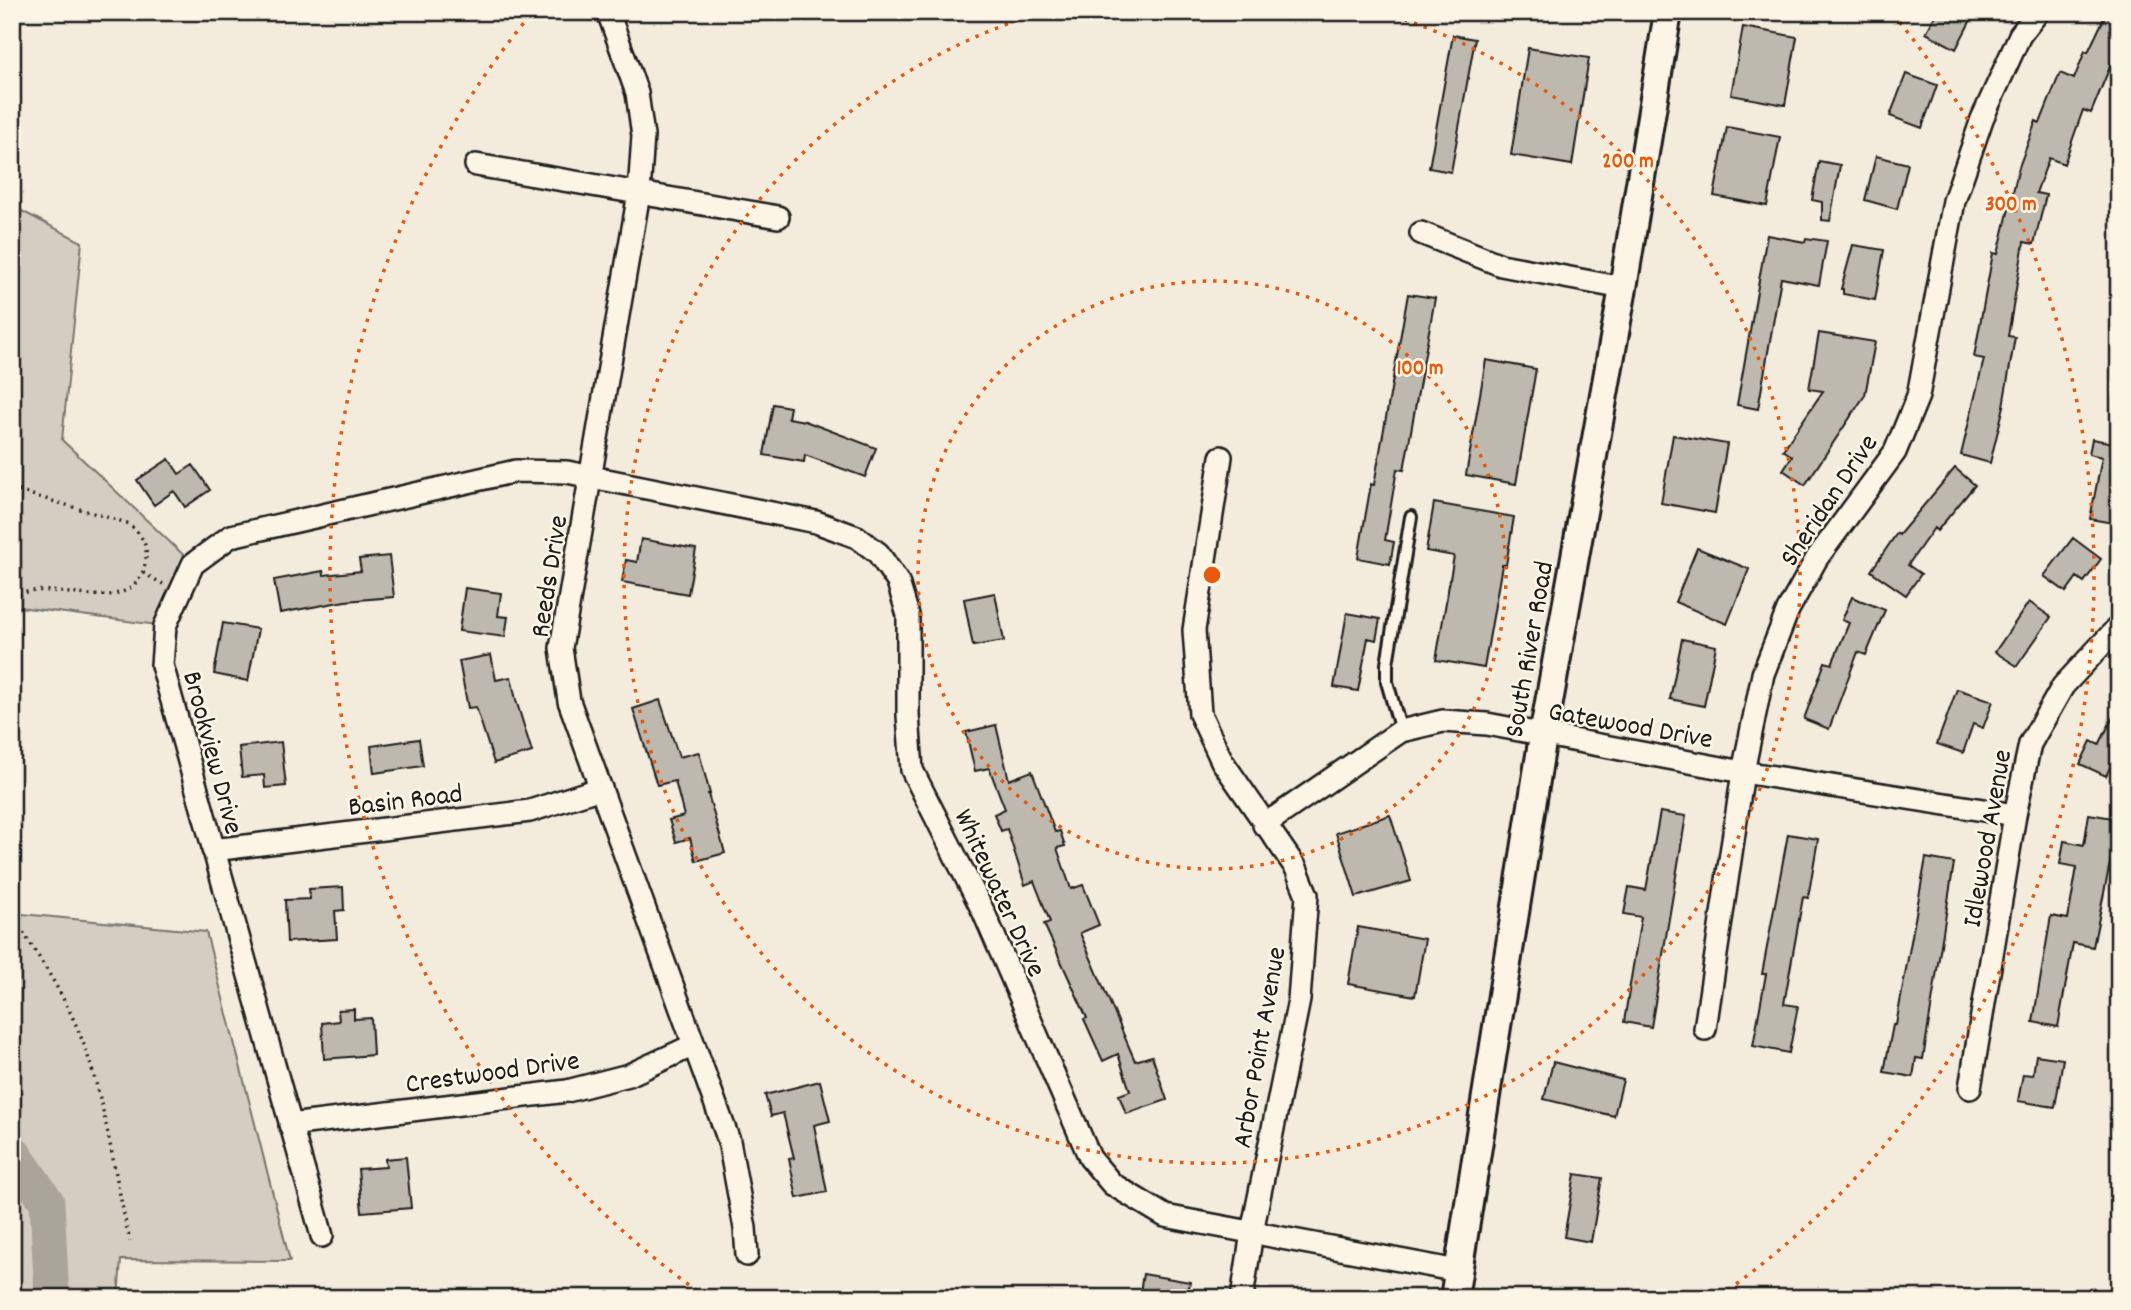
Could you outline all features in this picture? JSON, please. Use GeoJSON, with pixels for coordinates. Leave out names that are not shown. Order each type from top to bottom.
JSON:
{"type":"FeatureCollection","features":[{"type":"Feature","properties":{"kind":"street","name":"Reeds Drive"},"geometry":{"type":"LineString","coordinates":[[608,12],[637,93],[643,135],[639,193],[561,648],[569,701],[729,1141],[745,1228],[747,1255]]}},
{"type":"Feature","properties":{"kind":"street","name":"South River Road"},"geometry":{"type":"LineString","coordinates":[[1454,1298],[1543,736],[1623,288],[1668,12]]}},
{"type":"Feature","properties":{"kind":"street","name":"Sheridan Drive"},"geometry":{"type":"LineString","coordinates":[[1705,1030],[1743,772],[1763,674],[1788,610],[1817,558],[1895,453],[1918,396],[1954,201],[1982,118],[2020,35],[2038,12]]}},
{"type":"Feature","properties":{"kind":"street"},"geometry":{"type":"LineString","coordinates":[[476,165],[778,217]]}},
{"type":"Feature","properties":{"kind":"street"},"geometry":{"type":"LineString","coordinates":[[1421,233],[1501,265],[1623,288]]}},
{"type":"Feature","properties":{"kind":"street","name":"Arbor Point Avenue"},"geometry":{"type":"LineString","coordinates":[[1220,457],[1194,630],[1200,714],[1223,761],[1296,868],[1307,895],[1299,1000],[1252,1232],[1242,1298]]}},
{"type":"Feature","properties":{"kind":"street","name":"Brookview Drive"},"geometry":{"type":"LineString","coordinates":[[322,1236],[162,665],[165,625],[193,564],[231,536],[516,471],[567,472],[591,477]]}},
{"type":"Feature","properties":{"kind":"street","name":"Whitewater Drive"},"geometry":{"type":"LineString","coordinates":[[591,477],[816,522],[857,537],[878,553],[898,582],[908,615],[908,715],[912,770],[984,913],[1090,1158],[1112,1184],[1165,1216],[1458,1270]]}},
{"type":"Feature","properties":{"kind":"street","name":"Idlewood Avenue"},"geometry":{"type":"LineString","coordinates":[[1970,1088],[2015,815],[2030,744],[2063,686],[2119,626]]}},
{"type":"Feature","properties":{"kind":"street","name":"Gatewood Drive"},"geometry":{"type":"LineString","coordinates":[[1265,825],[1401,731],[1443,720],[1487,724],[1743,772],[2015,815]]}},
{"type":"Feature","properties":{"kind":"street","name":"Basin Road"},"geometry":{"type":"LineString","coordinates":[[213,850],[530,811],[601,788]]}},
{"type":"Feature","properties":{"kind":"street","name":"Crestwood Drive"},"geometry":{"type":"LineString","coordinates":[[290,1125],[567,1091],[629,1074],[694,1045]]}},
{"type":"Feature","properties":{"kind":"lane"},"geometry":{"type":"LineString","coordinates":[[1401,731],[1387,682],[1387,664],[1411,517]]}},
{"type":"Feature","properties":{"kind":"path"},"geometry":{"type":"LineString","coordinates":[[12,489],[127,523],[142,535],[147,552],[144,573],[128,589],[112,597],[32,591],[12,598]]}},
{"type":"Feature","properties":{"kind":"path"},"geometry":{"type":"LineString","coordinates":[[12,915],[47,969],[78,1030],[103,1110],[130,1241]]}},
{"type":"Feature","properties":{"kind":"shaded area"},"geometry":{"type":"Polygon","coordinates":[[[12,206],[82,242],[62,440],[193,564],[165,626],[12,606],[12,206]]]}},
{"type":"Feature","properties":{"kind":"shaded area"},"geometry":{"type":"Polygon","coordinates":[[[12,913],[206,932],[290,1261],[121,1260],[118,1298],[12,1298],[12,913]]]}},
{"type":"Feature","properties":{"kind":"building"},"geometry":{"type":"Polygon","coordinates":[[[1937,12],[1975,12],[1956,49],[1926,33],[1937,12]]]}},
{"type":"Feature","properties":{"kind":"building"},"geometry":{"type":"Polygon","coordinates":[[[2107,12],[2119,12],[2119,45],[2091,113],[2083,110],[2064,164],[2049,158],[2036,193],[2046,195],[2034,244],[2024,242],[2008,336],[2015,337],[2004,406],[1990,463],[1961,455],[1984,359],[1974,357],[1993,253],[1998,254],[2019,167],[2036,121],[2040,123],[2060,73],[2074,79],[2085,51],[2088,52],[2107,12]]]}},
{"type":"Feature","properties":{"kind":"building"},"geometry":{"type":"Polygon","coordinates":[[[1743,27],[1797,37],[1785,105],[1731,95],[1743,27]]]}},
{"type":"Feature","properties":{"kind":"building"},"geometry":{"type":"Polygon","coordinates":[[[1453,35],[1475,39],[1451,172],[1429,168],[1453,35]]]}},
{"type":"Feature","properties":{"kind":"building"},"geometry":{"type":"Polygon","coordinates":[[[1528,48],[1589,58],[1572,165],[1511,155],[1528,48]]]}},
{"type":"Feature","properties":{"kind":"building"},"geometry":{"type":"Polygon","coordinates":[[[1906,74],[1937,85],[1922,128],[1890,116],[1906,74]]]}},
{"type":"Feature","properties":{"kind":"building"},"geometry":{"type":"Polygon","coordinates":[[[1727,127],[1780,137],[1767,206],[1714,196],[1727,127]]]}},
{"type":"Feature","properties":{"kind":"building"},"geometry":{"type":"Polygon","coordinates":[[[1876,156],[1908,164],[1897,209],[1865,200],[1876,156]]]}},
{"type":"Feature","properties":{"kind":"building"},"geometry":{"type":"Polygon","coordinates":[[[1819,161],[1840,165],[1830,221],[1822,220],[1822,202],[1812,200],[1819,161]]]}},
{"type":"Feature","properties":{"kind":"building"},"geometry":{"type":"Polygon","coordinates":[[[1767,235],[1805,242],[1806,238],[1827,241],[1819,285],[1781,278],[1758,409],[1737,405],[1767,235]]]}},
{"type":"Feature","properties":{"kind":"building"},"geometry":{"type":"Polygon","coordinates":[[[1853,245],[1884,250],[1875,300],[1843,294],[1841,289],[1853,245]]]}},
{"type":"Feature","properties":{"kind":"building"},"geometry":{"type":"Polygon","coordinates":[[[1408,294],[1435,298],[1404,470],[1397,469],[1385,540],[1394,542],[1390,564],[1358,558],[1371,484],[1374,485],[1408,294]]]}},
{"type":"Feature","properties":{"kind":"building"},"geometry":{"type":"Polygon","coordinates":[[[1819,333],[1875,342],[1865,395],[1805,485],[1783,470],[1792,456],[1783,450],[1823,391],[1809,389],[1819,333]]]}},
{"type":"Feature","properties":{"kind":"building"},"geometry":{"type":"Polygon","coordinates":[[[1486,360],[1536,369],[1516,484],[1466,475],[1486,360]]]}},
{"type":"Feature","properties":{"kind":"building"},"geometry":{"type":"Polygon","coordinates":[[[773,404],[790,407],[788,418],[805,421],[876,448],[865,477],[805,455],[804,462],[764,455],[773,404]]]}},
{"type":"Feature","properties":{"kind":"building"},"geometry":{"type":"Polygon","coordinates":[[[1673,435],[1727,444],[1715,513],[1661,503],[1673,435]]]}},
{"type":"Feature","properties":{"kind":"building"},"geometry":{"type":"Polygon","coordinates":[[[2092,439],[2119,444],[2119,524],[2090,519],[2102,457],[2089,454],[2092,439]]]}},
{"type":"Feature","properties":{"kind":"building"},"geometry":{"type":"Polygon","coordinates":[[[169,459],[179,474],[193,465],[210,490],[185,507],[174,491],[154,505],[137,480],[169,459]]]}},
{"type":"Feature","properties":{"kind":"building"},"geometry":{"type":"Polygon","coordinates":[[[1955,468],[1975,485],[1937,531],[1934,528],[1908,565],[1921,574],[1906,595],[1871,571],[1897,533],[1899,535],[1955,468]]]}},
{"type":"Feature","properties":{"kind":"building"},"geometry":{"type":"Polygon","coordinates":[[[1434,503],[1514,517],[1506,565],[1502,565],[1484,668],[1436,660],[1454,556],[1426,551],[1434,503]]]}},
{"type":"Feature","properties":{"kind":"building"},"geometry":{"type":"Polygon","coordinates":[[[2073,538],[2101,559],[2084,582],[2077,577],[2066,592],[2044,576],[2073,538]]]}},
{"type":"Feature","properties":{"kind":"building"},"geometry":{"type":"Polygon","coordinates":[[[641,539],[696,549],[688,594],[622,582],[626,560],[637,562],[641,539]]]}},
{"type":"Feature","properties":{"kind":"building"},"geometry":{"type":"Polygon","coordinates":[[[1697,548],[1749,569],[1727,624],[1675,602],[1697,548]]]}},
{"type":"Feature","properties":{"kind":"building"},"geometry":{"type":"Polygon","coordinates":[[[389,556],[394,597],[345,601],[280,613],[274,580],[323,571],[324,575],[361,571],[359,559],[389,556]]]}},
{"type":"Feature","properties":{"kind":"building"},"geometry":{"type":"Polygon","coordinates":[[[465,588],[501,593],[498,616],[508,617],[505,637],[459,631],[465,588]]]}},
{"type":"Feature","properties":{"kind":"building"},"geometry":{"type":"Polygon","coordinates":[[[995,593],[1004,641],[973,646],[964,599],[995,593]]]}},
{"type":"Feature","properties":{"kind":"building"},"geometry":{"type":"Polygon","coordinates":[[[1852,597],[1885,610],[1866,655],[1858,652],[1829,729],[1804,719],[1825,662],[1832,664],[1849,623],[1842,620],[1852,597]]]}},
{"type":"Feature","properties":{"kind":"building"},"geometry":{"type":"Polygon","coordinates":[[[2029,602],[2051,617],[2017,666],[1995,652],[2029,602]]]}},
{"type":"Feature","properties":{"kind":"building"},"geometry":{"type":"Polygon","coordinates":[[[1347,613],[1380,619],[1376,640],[1368,638],[1358,691],[1334,687],[1347,613]]]}},
{"type":"Feature","properties":{"kind":"building"},"geometry":{"type":"Polygon","coordinates":[[[223,623],[258,629],[248,681],[214,674],[223,623]]]}},
{"type":"Feature","properties":{"kind":"building"},"geometry":{"type":"Polygon","coordinates":[[[1682,639],[1716,646],[1704,706],[1670,699],[1682,639]]]}},
{"type":"Feature","properties":{"kind":"building"},"geometry":{"type":"Polygon","coordinates":[[[491,655],[496,680],[511,677],[532,752],[494,763],[476,707],[468,708],[459,661],[491,655]]]}},
{"type":"Feature","properties":{"kind":"building"},"geometry":{"type":"Polygon","coordinates":[[[1957,689],[1993,701],[1983,728],[1973,724],[1963,753],[1937,744],[1957,689]]]}},
{"type":"Feature","properties":{"kind":"building"},"geometry":{"type":"Polygon","coordinates":[[[660,700],[679,757],[699,752],[725,853],[696,861],[690,838],[676,842],[669,820],[684,816],[675,781],[657,785],[633,709],[660,700]]]}},
{"type":"Feature","properties":{"kind":"building"},"geometry":{"type":"Polygon","coordinates":[[[2119,705],[2119,749],[2106,776],[2080,764],[2091,741],[2099,745],[2119,705]]]}},
{"type":"Feature","properties":{"kind":"building"},"geometry":{"type":"Polygon","coordinates":[[[996,725],[1009,780],[1032,771],[1055,832],[1060,831],[1065,846],[1057,848],[1071,889],[1083,885],[1099,925],[1080,933],[1135,1061],[1152,1056],[1167,1100],[1126,1114],[1119,1095],[1130,1091],[1118,1054],[1103,1061],[1084,1019],[1087,1018],[1044,924],[1050,922],[1034,881],[1025,885],[1007,829],[1001,831],[994,814],[1005,809],[989,768],[975,771],[966,732],[996,725]]]}},
{"type":"Feature","properties":{"kind":"building"},"geometry":{"type":"Polygon","coordinates":[[[419,739],[423,766],[374,773],[371,746],[419,739]]]}},
{"type":"Feature","properties":{"kind":"building"},"geometry":{"type":"Polygon","coordinates":[[[281,742],[286,786],[265,788],[264,775],[242,777],[239,747],[281,742]]]}},
{"type":"Feature","properties":{"kind":"building"},"geometry":{"type":"Polygon","coordinates":[[[1660,812],[1686,816],[1651,1027],[1624,1022],[1641,917],[1624,914],[1629,887],[1646,890],[1660,812]]]}},
{"type":"Feature","properties":{"kind":"building"},"geometry":{"type":"Polygon","coordinates":[[[2089,814],[2119,819],[2093,947],[2073,943],[2058,1027],[2033,1022],[2051,916],[2068,919],[2077,867],[2060,864],[2064,841],[2084,845],[2089,814]]]}},
{"type":"Feature","properties":{"kind":"building"},"geometry":{"type":"Polygon","coordinates":[[[1390,815],[1411,881],[1356,897],[1336,833],[1390,815]]]}},
{"type":"Feature","properties":{"kind":"building"},"geometry":{"type":"Polygon","coordinates":[[[1788,834],[1818,839],[1808,898],[1803,897],[1784,1004],[1798,1006],[1789,1053],[1753,1046],[1766,974],[1762,974],[1788,834]]]}},
{"type":"Feature","properties":{"kind":"building"},"geometry":{"type":"Polygon","coordinates":[[[1926,858],[1954,863],[1923,1059],[1916,1058],[1913,1077],[1884,1072],[1893,1025],[1896,1025],[1926,858]]]}},
{"type":"Feature","properties":{"kind":"building"},"geometry":{"type":"Polygon","coordinates":[[[343,887],[344,910],[335,911],[337,939],[287,942],[285,900],[310,899],[309,889],[343,887]]]}},
{"type":"Feature","properties":{"kind":"building"},"geometry":{"type":"Polygon","coordinates":[[[1358,927],[1425,939],[1415,996],[1348,984],[1358,927]]]}},
{"type":"Feature","properties":{"kind":"building"},"geometry":{"type":"Polygon","coordinates":[[[354,1009],[354,1019],[371,1018],[373,1055],[324,1059],[322,1023],[339,1021],[338,1010],[354,1009]]]}},
{"type":"Feature","properties":{"kind":"building"},"geometry":{"type":"Polygon","coordinates":[[[2036,1055],[2063,1059],[2055,1107],[2018,1101],[2023,1074],[2033,1075],[2036,1055]]]}},
{"type":"Feature","properties":{"kind":"building"},"geometry":{"type":"Polygon","coordinates":[[[1553,1062],[1623,1080],[1614,1116],[1544,1099],[1553,1062]]]}},
{"type":"Feature","properties":{"kind":"building"},"geometry":{"type":"Polygon","coordinates":[[[820,1081],[830,1121],[814,1125],[827,1192],[797,1198],[789,1159],[794,1158],[783,1113],[771,1116],[765,1095],[820,1081]]]}},
{"type":"Feature","properties":{"kind":"building"},"geometry":{"type":"Polygon","coordinates":[[[406,1157],[411,1208],[362,1212],[358,1169],[386,1167],[385,1159],[406,1157]]]}},
{"type":"Feature","properties":{"kind":"building"},"geometry":{"type":"Polygon","coordinates":[[[1575,1174],[1602,1178],[1591,1242],[1564,1237],[1575,1174]]]}},
{"type":"Feature","properties":{"kind":"building"},"geometry":{"type":"Polygon","coordinates":[[[1143,1274],[1190,1282],[1187,1298],[1139,1298],[1143,1274]]]}},
{"type":"Feature","properties":{"kind":"waterway"},"geometry":{"type":"LineString","coordinates":[[12,1151],[47,1202],[52,1298]]}}]}
